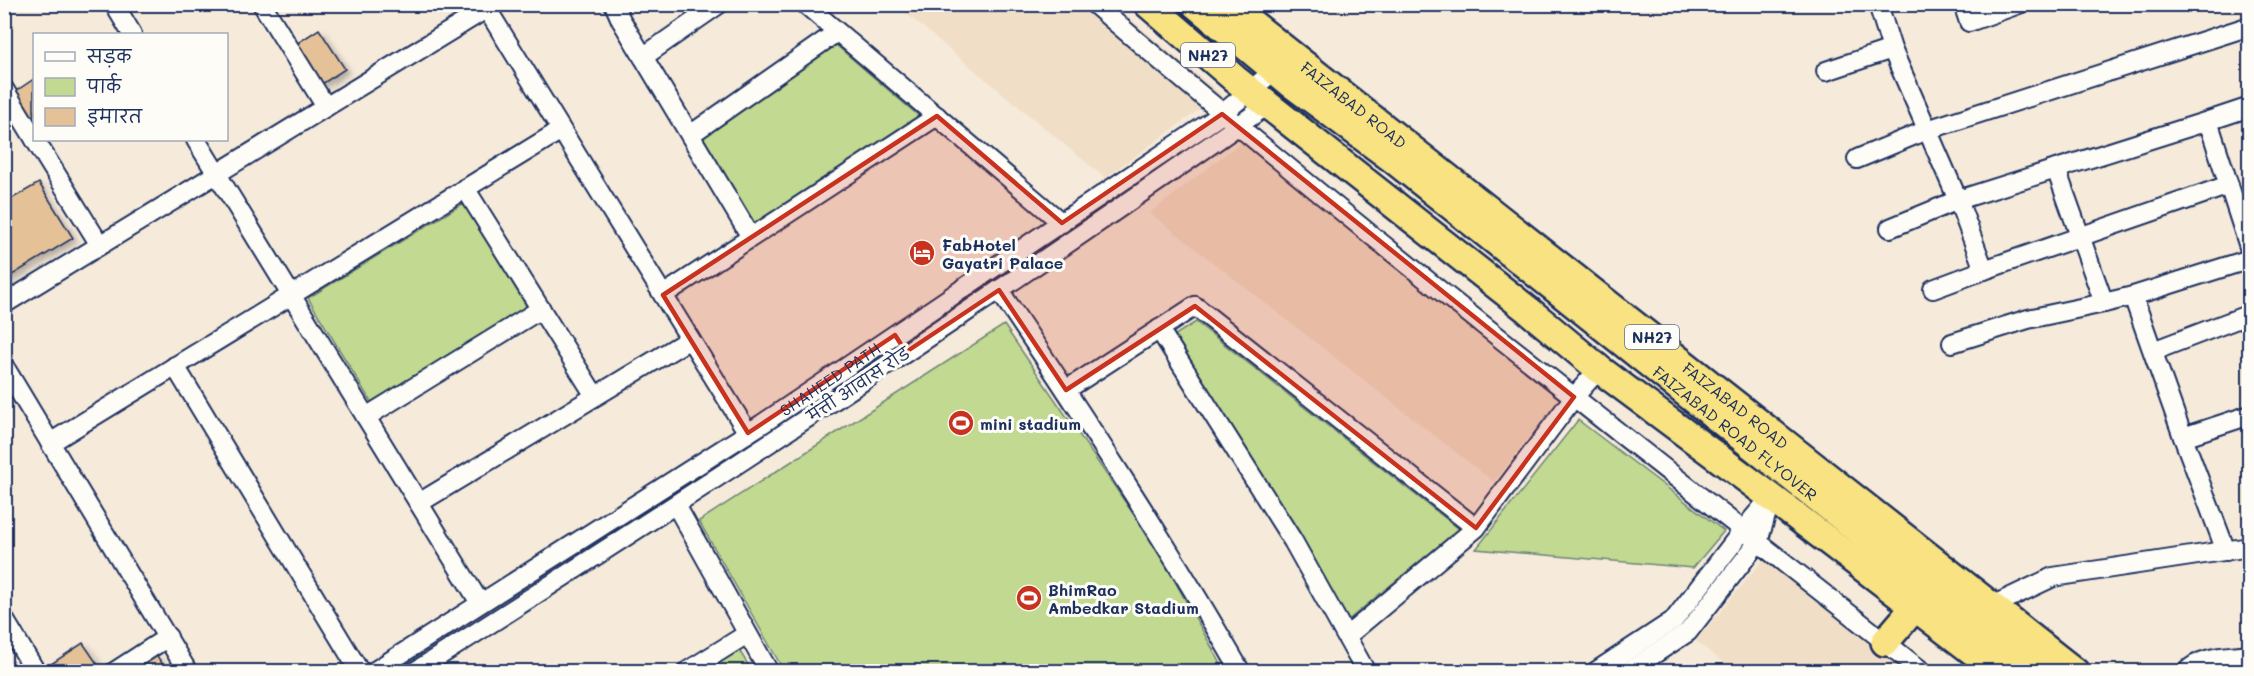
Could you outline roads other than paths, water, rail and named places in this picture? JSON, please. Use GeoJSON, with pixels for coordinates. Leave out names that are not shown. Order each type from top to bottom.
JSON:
{"type":"FeatureCollection","features":[{"type":"Feature","properties":{"kind":"highway","name":"NH27"},"geometry":{"type":"LineString","coordinates":[[1148,4],[1259,97]]}},
{"type":"Feature","properties":{"kind":"highway","name":"FAIZABAD ROAD FLYOVER"},"geometry":{"type":"LineString","coordinates":[[1195,4],[1284,77],[1412,175],[2036,672]]}},
{"type":"Feature","properties":{"kind":"highway","name":"FAIZABAD ROAD"},"geometry":{"type":"LineString","coordinates":[[1227,4],[2075,672]]}},
{"type":"Feature","properties":{"kind":"highway","name":"मंत्ती आवास रोड"},"geometry":{"type":"LineString","coordinates":[[1259,97],[1284,77]]}},
{"type":"Feature","properties":{"kind":"highway"},"geometry":{"type":"LineString","coordinates":[[1259,97],[1599,369],[2000,672]]}},
{"type":"Feature","properties":{"kind":"highway"},"geometry":{"type":"LineString","coordinates":[[1885,642],[1915,607]]}},
{"type":"Feature","properties":{"kind":"street"},"geometry":{"type":"LineString","coordinates":[[114,4],[131,33]]}},
{"type":"Feature","properties":{"kind":"street"},"geometry":{"type":"LineString","coordinates":[[262,4],[326,107]]}},
{"type":"Feature","properties":{"kind":"street"},"geometry":{"type":"LineString","coordinates":[[614,4],[621,20],[752,237]]}},
{"type":"Feature","properties":{"kind":"street"},"geometry":{"type":"LineString","coordinates":[[643,57],[719,4]]}},
{"type":"Feature","properties":{"kind":"street"},"geometry":{"type":"LineString","coordinates":[[805,4],[1062,223]]}},
{"type":"Feature","properties":{"kind":"street"},"geometry":{"type":"LineString","coordinates":[[1094,4],[1237,127],[1923,672]]}},
{"type":"Feature","properties":{"kind":"street"},"geometry":{"type":"LineString","coordinates":[[1878,4],[1892,49],[1958,200],[1984,270]]}},
{"type":"Feature","properties":{"kind":"street"},"geometry":{"type":"LineString","coordinates":[[1963,4],[1969,22],[2019,4]]}},
{"type":"Feature","properties":{"kind":"street"},"geometry":{"type":"LineString","coordinates":[[4,304],[491,7],[561,130],[748,433]]}},
{"type":"Feature","properties":{"kind":"street"},"geometry":{"type":"LineString","coordinates":[[1857,159],[1927,130],[2248,30]]}},
{"type":"Feature","properties":{"kind":"street"},"geometry":{"type":"LineString","coordinates":[[690,135],[837,32]]}},
{"type":"Feature","properties":{"kind":"street"},"geometry":{"type":"LineString","coordinates":[[1826,71],[1892,49]]}},
{"type":"Feature","properties":{"kind":"street"},"geometry":{"type":"LineString","coordinates":[[4,89],[33,136]]}},
{"type":"Feature","properties":{"kind":"street","name":"SHAHEED PATH"},"geometry":{"type":"LineString","coordinates":[[373,672],[748,433],[1222,114],[1259,97]]}},
{"type":"Feature","properties":{"kind":"street","name":"मंत्ती आवास रोड"},"geometry":{"type":"LineString","coordinates":[[414,672],[676,505],[999,290],[1237,127],[1259,97]]}},
{"type":"Feature","properties":{"kind":"street"},"geometry":{"type":"LineString","coordinates":[[1890,228],[1958,200],[2250,107]]}},
{"type":"Feature","properties":{"kind":"street"},"geometry":{"type":"LineString","coordinates":[[663,295],[937,116]]}},
{"type":"Feature","properties":{"kind":"street"},"geometry":{"type":"LineString","coordinates":[[2208,121],[2229,185],[2242,201],[2250,250]]}},
{"type":"Feature","properties":{"kind":"street"},"geometry":{"type":"LineString","coordinates":[[51,443],[561,130]]}},
{"type":"Feature","properties":{"kind":"street"},"geometry":{"type":"LineString","coordinates":[[36,141],[100,245]]}},
{"type":"Feature","properties":{"kind":"street"},"geometry":{"type":"LineString","coordinates":[[197,141],[480,603]]}},
{"type":"Feature","properties":{"kind":"street"},"geometry":{"type":"LineString","coordinates":[[2056,169],[2104,303]]}},
{"type":"Feature","properties":{"kind":"street"},"geometry":{"type":"LineString","coordinates":[[1933,289],[2229,185]]}},
{"type":"Feature","properties":{"kind":"street"},"geometry":{"type":"LineString","coordinates":[[465,188],[595,396]]}},
{"type":"Feature","properties":{"kind":"street"},"geometry":{"type":"LineString","coordinates":[[1952,343],[2028,319],[2133,296],[2250,259]]}},
{"type":"Feature","properties":{"kind":"street"},"geometry":{"type":"LineString","coordinates":[[999,290],[1192,586],[1241,672]]}},
{"type":"Feature","properties":{"kind":"street"},"geometry":{"type":"LineString","coordinates":[[2133,296],[2226,551]]}},
{"type":"Feature","properties":{"kind":"street"},"geometry":{"type":"LineString","coordinates":[[1066,390],[1195,306],[1476,528]]}},
{"type":"Feature","properties":{"kind":"street"},"geometry":{"type":"LineString","coordinates":[[366,417],[541,309]]}},
{"type":"Feature","properties":{"kind":"street"},"geometry":{"type":"LineString","coordinates":[[2153,351],[2250,314]]}},
{"type":"Feature","properties":{"kind":"street"},"geometry":{"type":"LineString","coordinates":[[1159,330],[1293,541],[1366,672]]}},
{"type":"Feature","properties":{"kind":"street"},"geometry":{"type":"LineString","coordinates":[[895,335],[906,352]]}},
{"type":"Feature","properties":{"kind":"street"},"geometry":{"type":"LineString","coordinates":[[419,503],[690,339]]}},
{"type":"Feature","properties":{"kind":"street"},"geometry":{"type":"LineString","coordinates":[[4,366],[188,672]]}},
{"type":"Feature","properties":{"kind":"street"},"geometry":{"type":"LineString","coordinates":[[175,366],[360,672]]}},
{"type":"Feature","properties":{"kind":"street"},"geometry":{"type":"LineString","coordinates":[[1347,636],[1476,528],[1574,397],[1599,369]]}},
{"type":"Feature","properties":{"kind":"street"},"geometry":{"type":"LineString","coordinates":[[2183,437],[2250,415]]}},
{"type":"Feature","properties":{"kind":"street"},"geometry":{"type":"LineString","coordinates":[[1631,665],[1674,620],[1771,497]]}},
{"type":"Feature","properties":{"kind":"street"},"geometry":{"type":"LineString","coordinates":[[1595,672],[1631,665],[1688,632],[1758,542],[1771,497]]}},
{"type":"Feature","properties":{"kind":"street"},"geometry":{"type":"LineString","coordinates":[[676,505],[769,672]]}},
{"type":"Feature","properties":{"kind":"street"},"geometry":{"type":"LineString","coordinates":[[1992,606],[2053,577],[2250,547]]}},
{"type":"Feature","properties":{"kind":"street"},"geometry":{"type":"LineString","coordinates":[[4,620],[36,672]]}},
{"type":"Feature","properties":{"kind":"street"},"geometry":{"type":"LineString","coordinates":[[686,672],[747,634]]}},
{"type":"Feature","properties":{"kind":"street"},"geometry":{"type":"LineString","coordinates":[[114,672],[168,637]]}},
{"type":"Feature","properties":{"kind":"street"},"geometry":{"type":"LineString","coordinates":[[2186,672],[2191,666],[2204,660],[2250,654]]}},
{"type":"Feature","properties":{"kind":"place","name":"FabHotel Gayatri Palace"},"geometry":{"type":"Point","coordinates":[922,253]}},
{"type":"Feature","properties":{"kind":"place","name":"mini stadium"},"geometry":{"type":"Point","coordinates":[961,423]}},
{"type":"Feature","properties":{"kind":"place","name":"BhimRao Ambedkar Stadium"},"geometry":{"type":"Point","coordinates":[1029,598]}}]}
